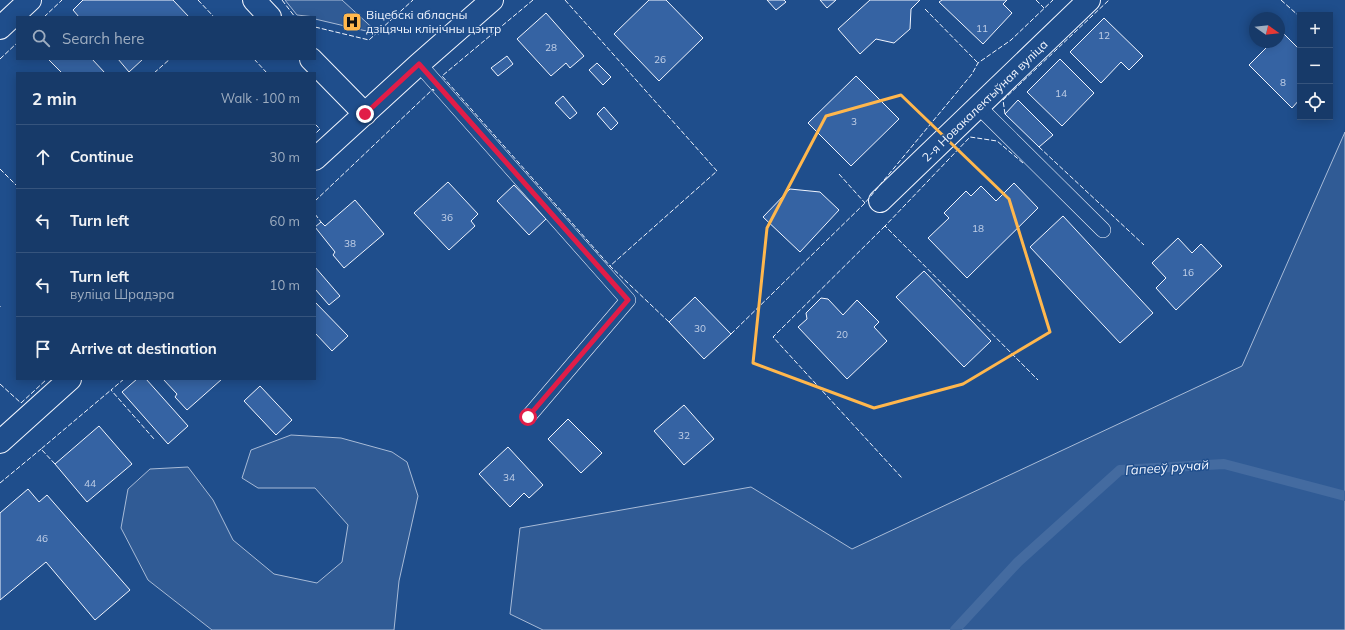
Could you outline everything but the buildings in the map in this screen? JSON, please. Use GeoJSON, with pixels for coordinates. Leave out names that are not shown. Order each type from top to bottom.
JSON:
{"type":"FeatureCollection","features":[{"type":"Feature","properties":{"kind":"street"},"geometry":{"type":"LineString","coordinates":[[0,28],[30,0]]}},
{"type":"Feature","properties":{"kind":"street"},"geometry":{"type":"LineString","coordinates":[[254,0],[269,16]]}},
{"type":"Feature","properties":{"kind":"street"},"geometry":{"type":"LineString","coordinates":[[316,158],[492,0]]}},
{"type":"Feature","properties":{"kind":"street","name":"2-я Новакалектыўная вуліца"},"geometry":{"type":"LineString","coordinates":[[880,201],[1089,0]]}},
{"type":"Feature","properties":{"kind":"street"},"geometry":{"type":"LineString","coordinates":[[312,60],[365,114]]}},
{"type":"Feature","properties":{"kind":"street"},"geometry":{"type":"LineString","coordinates":[[0,442],[69,380]]}},
{"type":"Feature","properties":{"kind":"lane"},"geometry":{"type":"LineString","coordinates":[[419,64],[628,300],[528,417]]}},
{"type":"Feature","properties":{"kind":"lane"},"geometry":{"type":"LineString","coordinates":[[979,107],[1103,230]]}},
{"type":"Feature","properties":{"kind":"highlighted area"},"geometry":{"type":"Polygon","coordinates":[[[901,95],[1009,199],[1050,332],[963,384],[874,408],[753,363],[767,228],[826,116],[901,95]]]}},
{"type":"Feature","properties":{"kind":"shaded area"},"geometry":{"type":"Polygon","coordinates":[[[285,0],[342,0],[379,34],[316,19],[316,16],[297,15],[285,0]]]}},
{"type":"Feature","properties":{"kind":"shaded area"},"geometry":{"type":"Polygon","coordinates":[[[1345,132],[1345,630],[543,630],[510,614],[520,528],[751,487],[852,549],[1242,366],[1345,132]]]}},
{"type":"Feature","properties":{"kind":"shaded area"},"geometry":{"type":"Polygon","coordinates":[[[291,435],[341,438],[392,452],[407,462],[418,496],[399,581],[394,630],[212,630],[148,580],[121,528],[128,489],[150,469],[188,467],[213,500],[233,540],[274,574],[317,583],[342,562],[348,525],[315,488],[258,488],[242,478],[251,450],[291,435]]]}},
{"type":"Feature","properties":{"kind":"waterway","name":"Гапееў ручай"},"geometry":{"type":"LineString","coordinates":[[955,630],[1018,562],[1120,470],[1224,464],[1345,496]]}},
{"type":"Feature","properties":{"kind":"fence"},"geometry":{"type":"LineString","coordinates":[[45,16],[62,0]]}},
{"type":"Feature","properties":{"kind":"fence"},"geometry":{"type":"LineString","coordinates":[[198,0],[213,16]]}},
{"type":"Feature","properties":{"kind":"fence"},"geometry":{"type":"LineString","coordinates":[[282,0],[294,16]]}},
{"type":"Feature","properties":{"kind":"fence"},"geometry":{"type":"LineString","coordinates":[[316,27],[369,40],[413,0]]}},
{"type":"Feature","properties":{"kind":"fence"},"geometry":{"type":"LineString","coordinates":[[533,0],[442,76],[610,266]]}},
{"type":"Feature","properties":{"kind":"fence"},"geometry":{"type":"LineString","coordinates":[[565,0],[717,171],[610,266],[669,322]]}},
{"type":"Feature","properties":{"kind":"fence"},"geometry":{"type":"LineString","coordinates":[[1036,0],[1044,8]]}},
{"type":"Feature","properties":{"kind":"fence"},"geometry":{"type":"LineString","coordinates":[[731,334],[865,203],[972,74],[978,63],[1011,40],[1053,0]]}},
{"type":"Feature","properties":{"kind":"fence"},"geometry":{"type":"LineString","coordinates":[[1005,114],[1003,100],[1109,0]]}},
{"type":"Feature","properties":{"kind":"fence"},"geometry":{"type":"LineString","coordinates":[[1281,0],[1297,14]]}},
{"type":"Feature","properties":{"kind":"fence"},"geometry":{"type":"LineString","coordinates":[[925,9],[978,63]]}},
{"type":"Feature","properties":{"kind":"fence"},"geometry":{"type":"LineString","coordinates":[[0,59],[16,44]]}},
{"type":"Feature","properties":{"kind":"fence"},"geometry":{"type":"LineString","coordinates":[[155,72],[169,60]]}},
{"type":"Feature","properties":{"kind":"fence"},"geometry":{"type":"LineString","coordinates":[[255,60],[266,72]]}},
{"type":"Feature","properties":{"kind":"fence"},"geometry":{"type":"LineString","coordinates":[[316,200],[433,89],[434,91]]}},
{"type":"Feature","properties":{"kind":"fence"},"geometry":{"type":"LineString","coordinates":[[316,125],[320,129],[316,133]]}},
{"type":"Feature","properties":{"kind":"fence"},"geometry":{"type":"LineString","coordinates":[[1023,163],[997,141],[970,137],[885,226],[1038,380]]}},
{"type":"Feature","properties":{"kind":"fence"},"geometry":{"type":"LineString","coordinates":[[1039,147],[1144,245]]}},
{"type":"Feature","properties":{"kind":"fence"},"geometry":{"type":"LineString","coordinates":[[0,169],[16,185]]}},
{"type":"Feature","properties":{"kind":"fence"},"geometry":{"type":"LineString","coordinates":[[839,174],[865,203]]}},
{"type":"Feature","properties":{"kind":"fence"},"geometry":{"type":"LineString","coordinates":[[316,215],[321,222]]}},
{"type":"Feature","properties":{"kind":"fence"},"geometry":{"type":"LineString","coordinates":[[885,226],[773,337],[902,478]]}},
{"type":"Feature","properties":{"kind":"fence"},"geometry":{"type":"LineString","coordinates":[[0,384],[21,403],[46,380]]}},
{"type":"Feature","properties":{"kind":"fence"},"geometry":{"type":"LineString","coordinates":[[123,380],[111,390],[154,439]]}},
{"type":"Feature","properties":{"kind":"fence"},"geometry":{"type":"LineString","coordinates":[[55,464],[41,449],[111,390]]}},
{"type":"Feature","properties":{"kind":"fence"},"geometry":{"type":"LineString","coordinates":[[0,483],[41,449]]}},
{"type":"Feature","properties":{"kind":"place","name":"Віцебскі абласны дзіцячы клінічны цэнтр"},"geometry":{"type":"Point","coordinates":[352,22]}},
{"type":"Feature","properties":{"kind":"route"},"geometry":{"type":"LineString","coordinates":[[365,114],[419,64],[628,300],[528,417]]}}]}
